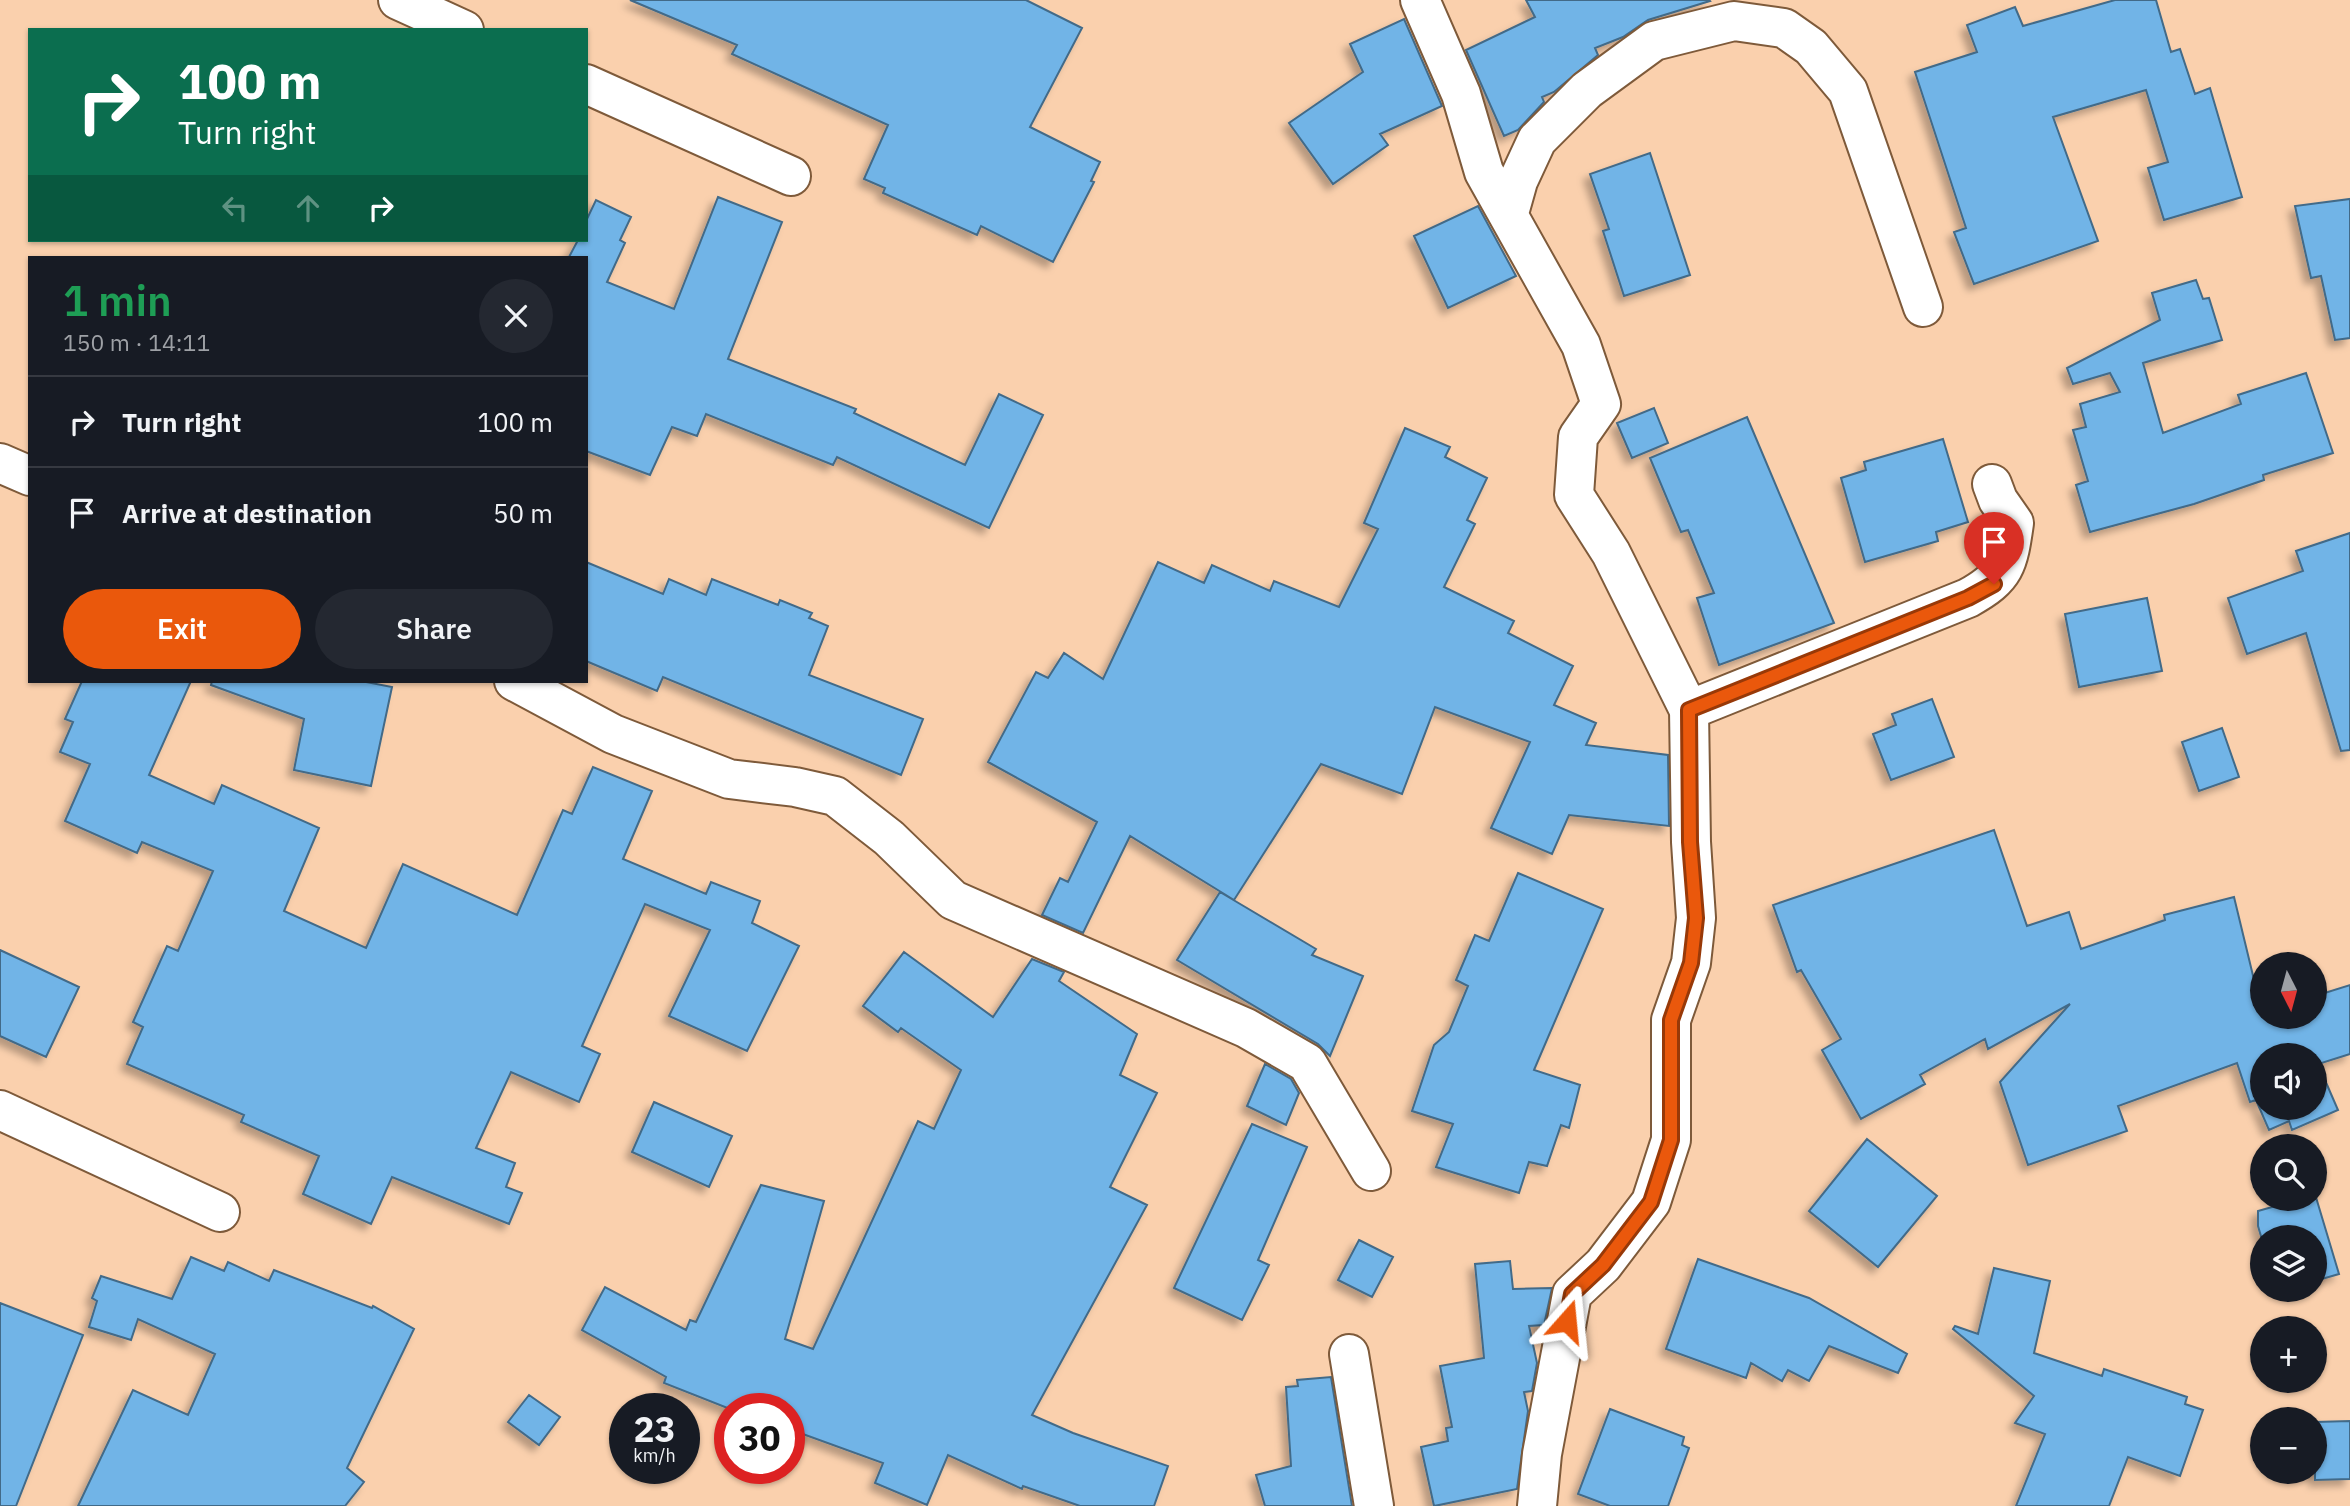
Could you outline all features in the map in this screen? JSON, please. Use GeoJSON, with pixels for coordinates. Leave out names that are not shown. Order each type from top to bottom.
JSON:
{"type":"FeatureCollection","features":[{"type":"Feature","properties":{"kind":"street"},"geometry":{"type":"LineString","coordinates":[[398,0],[460,28]]}},
{"type":"Feature","properties":{"kind":"street"},"geometry":{"type":"LineString","coordinates":[[1420,0],[1461,94],[1484,172],[1581,345],[1601,404],[1578,437],[1574,495],[1611,554],[1689,710],[1690,842],[1696,918],[1691,963],[1671,1020],[1671,1140],[1651,1202],[1603,1265],[1572,1294],[1542,1454],[1537,1506]]}},
{"type":"Feature","properties":{"kind":"street"},"geometry":{"type":"LineString","coordinates":[[1509,213],[1518,181],[1537,140],[1587,90],[1654,41],[1734,21],[1784,28],[1811,47],[1848,92],[1923,307]]}},
{"type":"Feature","properties":{"kind":"street"},"geometry":{"type":"LineString","coordinates":[[588,85],[791,176]]}},
{"type":"Feature","properties":{"kind":"street"},"geometry":{"type":"LineString","coordinates":[[0,463],[28,475]]}},
{"type":"Feature","properties":{"kind":"street"},"geometry":{"type":"LineString","coordinates":[[1689,710],[1968,598],[1994,584],[2010,557],[2014,523],[1998,500],[1992,484]]}},
{"type":"Feature","properties":{"kind":"street"},"geometry":{"type":"LineString","coordinates":[[518,683],[613,734],[729,779],[795,787],[835,796],[889,838],[953,900],[1246,1028],[1307,1062],[1371,1171]]}},
{"type":"Feature","properties":{"kind":"street"},"geometry":{"type":"LineString","coordinates":[[0,1110],[220,1212]]}},
{"type":"Feature","properties":{"kind":"street"},"geometry":{"type":"LineString","coordinates":[[1349,1354],[1374,1506]]}},
{"type":"Feature","properties":{"kind":"building"},"geometry":{"type":"Polygon","coordinates":[[[630,0],[1026,0],[1082,28],[1030,127],[1100,162],[1091,181],[1094,182],[1053,262],[981,226],[977,235],[883,193],[885,188],[864,179],[888,125],[732,54],[737,45],[630,0]]]}},
{"type":"Feature","properties":{"kind":"building"},"geometry":{"type":"Polygon","coordinates":[[[1526,0],[1710,1],[1648,20],[1623,37],[1595,48],[1598,55],[1554,92],[1542,97],[1544,102],[1518,130],[1504,136],[1466,50],[1535,17],[1526,0]]]}},
{"type":"Feature","properties":{"kind":"building"},"geometry":{"type":"Polygon","coordinates":[[[2115,0],[2156,0],[2171,52],[2180,49],[2195,94],[2210,88],[2242,197],[2164,220],[2148,168],[2168,162],[2146,90],[2053,117],[2098,241],[1974,284],[1954,232],[1966,228],[1915,72],[1977,52],[1967,25],[2015,7],[2023,26],[2115,0]]]}},
{"type":"Feature","properties":{"kind":"building"},"geometry":{"type":"Polygon","coordinates":[[[1404,19],[1442,106],[1380,134],[1388,145],[1333,184],[1289,123],[1363,72],[1350,44],[1404,19]]]}},
{"type":"Feature","properties":{"kind":"building"},"geometry":{"type":"Polygon","coordinates":[[[1650,153],[1690,275],[1624,296],[1603,231],[1609,229],[1590,174],[1650,153]]]}},
{"type":"Feature","properties":{"kind":"building"},"geometry":{"type":"Polygon","coordinates":[[[718,197],[782,222],[728,359],[856,409],[854,413],[965,465],[999,394],[1043,415],[989,528],[837,457],[833,465],[706,414],[697,436],[672,427],[650,475],[588,452],[588,256],[570,256],[577,242],[588,242],[588,217],[596,200],[631,217],[620,240],[625,243],[607,282],[674,309],[718,197]]]}},
{"type":"Feature","properties":{"kind":"building"},"geometry":{"type":"Polygon","coordinates":[[[2350,199],[2350,338],[2335,340],[2321,276],[2311,278],[2295,206],[2350,199]]]}},
{"type":"Feature","properties":{"kind":"building"},"geometry":{"type":"Polygon","coordinates":[[[1478,206],[1516,276],[1448,308],[1414,236],[1478,206]]]}},
{"type":"Feature","properties":{"kind":"building"},"geometry":{"type":"Polygon","coordinates":[[[2196,280],[2203,299],[2209,298],[2222,340],[2143,363],[2163,433],[2241,404],[2238,395],[2306,373],[2333,453],[2263,475],[2264,480],[2194,504],[2090,532],[2076,485],[2088,481],[2073,430],[2086,427],[2080,404],[2120,392],[2110,373],[2073,384],[2067,368],[2160,320],[2152,293],[2196,280]]]}},
{"type":"Feature","properties":{"kind":"building"},"geometry":{"type":"Polygon","coordinates":[[[1654,408],[1668,443],[1632,458],[1617,423],[1654,408]]]}},
{"type":"Feature","properties":{"kind":"building"},"geometry":{"type":"Polygon","coordinates":[[[1747,417],[1834,623],[1719,665],[1697,598],[1714,593],[1688,530],[1681,532],[1650,458],[1747,417]]]}},
{"type":"Feature","properties":{"kind":"building"},"geometry":{"type":"Polygon","coordinates":[[[1405,428],[1450,447],[1445,457],[1487,478],[1467,520],[1475,524],[1444,587],[1514,621],[1508,633],[1573,666],[1554,705],[1596,723],[1586,745],[1668,755],[1669,826],[1569,815],[1552,854],[1491,828],[1530,742],[1435,707],[1402,794],[1321,764],[1234,900],[1130,836],[1083,933],[1042,915],[1060,878],[1068,882],[1097,822],[988,762],[1036,672],[1048,678],[1064,653],[1103,679],[1158,562],[1204,583],[1212,565],[1270,591],[1274,581],[1339,607],[1378,529],[1364,523],[1405,428]]]}},
{"type":"Feature","properties":{"kind":"building"},"geometry":{"type":"Polygon","coordinates":[[[1943,439],[1968,522],[1936,532],[1938,541],[1865,562],[1841,478],[1866,470],[1864,462],[1943,439]]]}},
{"type":"Feature","properties":{"kind":"building"},"geometry":{"type":"Polygon","coordinates":[[[2350,533],[2350,750],[2341,751],[2306,633],[2247,654],[2228,598],[2303,571],[2296,551],[2350,533]]]}},
{"type":"Feature","properties":{"kind":"building"},"geometry":{"type":"Polygon","coordinates":[[[588,563],[663,594],[669,579],[706,595],[712,579],[778,605],[780,600],[812,613],[809,618],[828,626],[809,675],[923,719],[901,775],[663,677],[657,691],[588,662],[588,563]]]}},
{"type":"Feature","properties":{"kind":"building"},"geometry":{"type":"Polygon","coordinates":[[[2147,598],[2162,671],[2079,687],[2065,614],[2147,598]]]}},
{"type":"Feature","properties":{"kind":"building"},"geometry":{"type":"Polygon","coordinates":[[[81,683],[190,683],[149,775],[214,804],[222,785],[319,828],[284,911],[366,948],[403,864],[517,915],[563,810],[572,814],[593,767],[652,791],[623,859],[706,894],[711,882],[760,901],[752,923],[799,946],[747,1051],[669,1016],[710,930],[645,904],[582,1046],[600,1054],[579,1102],[511,1072],[476,1148],[515,1163],[506,1187],[522,1193],[509,1224],[392,1177],[371,1224],[303,1194],[319,1156],[241,1122],[244,1115],[127,1064],[143,1027],[133,1022],[167,946],[178,951],[213,871],[142,842],[137,853],[65,821],[90,764],[60,752],[73,722],[65,719],[81,683]]]}},
{"type":"Feature","properties":{"kind":"building"},"geometry":{"type":"Polygon","coordinates":[[[371,683],[392,687],[371,786],[294,770],[304,719],[211,685],[371,683]]]}},
{"type":"Feature","properties":{"kind":"building"},"geometry":{"type":"Polygon","coordinates":[[[1932,699],[1954,757],[1891,780],[1873,734],[1896,725],[1892,714],[1932,699]]]}},
{"type":"Feature","properties":{"kind":"building"},"geometry":{"type":"Polygon","coordinates":[[[2222,728],[2239,777],[2199,791],[2182,742],[2222,728]]]}},
{"type":"Feature","properties":{"kind":"building"},"geometry":{"type":"Polygon","coordinates":[[[1994,830],[2027,926],[2069,912],[2081,949],[2165,920],[2164,915],[2234,897],[2250,963],[2250,1029],[2328,1029],[2328,992],[2350,985],[2350,1054],[2327,1061],[2327,1043],[2250,1043],[2250,1102],[2237,1063],[2118,1106],[2127,1131],[2028,1165],[2000,1082],[2070,1004],[1988,1049],[1985,1039],[1920,1075],[1925,1084],[1861,1119],[1822,1050],[1841,1039],[1801,970],[1797,972],[1773,905],[1994,830]]]}},
{"type":"Feature","properties":{"kind":"building"},"geometry":{"type":"Polygon","coordinates":[[[1518,873],[1603,909],[1534,1070],[1580,1085],[1569,1128],[1561,1125],[1547,1166],[1529,1162],[1519,1193],[1436,1167],[1453,1124],[1412,1111],[1434,1045],[1449,1032],[1468,986],[1456,980],[1475,935],[1489,941],[1518,873]]]}},
{"type":"Feature","properties":{"kind":"building"},"geometry":{"type":"Polygon","coordinates":[[[1220,892],[1316,949],[1312,955],[1363,976],[1330,1056],[1318,1044],[1177,960],[1220,892]]]}},
{"type":"Feature","properties":{"kind":"building"},"geometry":{"type":"Polygon","coordinates":[[[0,950],[79,987],[46,1057],[0,1036],[0,950]]]}},
{"type":"Feature","properties":{"kind":"building"},"geometry":{"type":"Polygon","coordinates":[[[904,952],[993,1017],[1032,959],[1064,972],[1059,981],[1137,1034],[1120,1075],[1157,1093],[1110,1187],[1147,1205],[1032,1415],[1073,1433],[1168,1466],[1154,1506],[1080,1506],[1023,1486],[1022,1489],[948,1455],[927,1505],[875,1483],[883,1463],[805,1435],[805,1393],[714,1393],[714,1403],[700,1397],[700,1393],[689,1393],[664,1383],[666,1377],[582,1330],[605,1287],[686,1330],[690,1320],[696,1322],[761,1185],[824,1201],[785,1339],[813,1349],[918,1121],[934,1129],[961,1070],[901,1028],[898,1032],[863,1006],[904,952]]]}},
{"type":"Feature","properties":{"kind":"building"},"geometry":{"type":"Polygon","coordinates":[[[1265,1064],[1291,1079],[1299,1093],[1286,1125],[1247,1106],[1265,1064]]]}},
{"type":"Feature","properties":{"kind":"building"},"geometry":{"type":"Polygon","coordinates":[[[2327,1085],[2338,1110],[2327,1115],[2327,1085]]]}},
{"type":"Feature","properties":{"kind":"building"},"geometry":{"type":"Polygon","coordinates":[[[654,1102],[732,1136],[709,1187],[632,1152],[654,1102]]]}},
{"type":"Feature","properties":{"kind":"building"},"geometry":{"type":"Polygon","coordinates":[[[2265,1120],[2315,1120],[2292,1130],[2289,1121],[2269,1130],[2265,1120]]]}},
{"type":"Feature","properties":{"kind":"building"},"geometry":{"type":"Polygon","coordinates":[[[1252,1124],[1307,1147],[1258,1260],[1269,1265],[1242,1320],[1174,1288],[1252,1124]]]}},
{"type":"Feature","properties":{"kind":"building"},"geometry":{"type":"Polygon","coordinates":[[[1867,1139],[1937,1196],[1878,1267],[1809,1211],[1867,1139]]]}},
{"type":"Feature","properties":{"kind":"building"},"geometry":{"type":"Polygon","coordinates":[[[2258,1211],[2320,1211],[2324,1225],[2258,1225],[2258,1211]]]}},
{"type":"Feature","properties":{"kind":"building"},"geometry":{"type":"Polygon","coordinates":[[[2327,1234],[2339,1274],[2327,1278],[2327,1234]]]}},
{"type":"Feature","properties":{"kind":"building"},"geometry":{"type":"Polygon","coordinates":[[[1359,1240],[1393,1257],[1372,1297],[1338,1280],[1359,1240]]]}},
{"type":"Feature","properties":{"kind":"building"},"geometry":{"type":"Polygon","coordinates":[[[191,1257],[224,1271],[228,1262],[269,1281],[274,1270],[372,1308],[373,1306],[414,1329],[347,1468],[364,1482],[345,1506],[78,1506],[133,1390],[188,1415],[215,1354],[138,1319],[131,1340],[89,1327],[97,1301],[92,1298],[101,1276],[172,1299],[191,1257]]]}},
{"type":"Feature","properties":{"kind":"building"},"geometry":{"type":"Polygon","coordinates":[[[1698,1259],[1809,1298],[1907,1354],[1898,1373],[1829,1346],[1809,1381],[1788,1370],[1782,1381],[1751,1363],[1746,1378],[1666,1349],[1698,1259]]]}},
{"type":"Feature","properties":{"kind":"building"},"geometry":{"type":"Polygon","coordinates":[[[1510,1261],[1513,1289],[1552,1288],[1544,1325],[1529,1326],[1537,1363],[1532,1391],[1524,1392],[1528,1411],[1517,1489],[1434,1506],[1421,1447],[1448,1441],[1446,1428],[1452,1427],[1440,1366],[1484,1358],[1475,1264],[1510,1261]]]}},
{"type":"Feature","properties":{"kind":"building"},"geometry":{"type":"Polygon","coordinates":[[[1994,1268],[2050,1281],[2034,1353],[2102,1376],[2104,1369],[2187,1397],[2185,1404],[2203,1410],[2180,1476],[2128,1457],[2109,1506],[2016,1506],[2045,1434],[2015,1423],[2034,1396],[1953,1329],[1955,1326],[1978,1334],[1994,1268]]]}},
{"type":"Feature","properties":{"kind":"building"},"geometry":{"type":"Polygon","coordinates":[[[0,1303],[83,1335],[16,1506],[0,1506],[0,1303]]]}},
{"type":"Feature","properties":{"kind":"building"},"geometry":{"type":"Polygon","coordinates":[[[1331,1377],[1352,1506],[1265,1506],[1256,1475],[1291,1466],[1286,1387],[1298,1386],[1297,1380],[1331,1377]]]}},
{"type":"Feature","properties":{"kind":"building"},"geometry":{"type":"Polygon","coordinates":[[[529,1395],[560,1417],[539,1445],[508,1422],[529,1395]]]}},
{"type":"Feature","properties":{"kind":"building"},"geometry":{"type":"Polygon","coordinates":[[[1610,1409],[1684,1437],[1682,1445],[1689,1448],[1668,1506],[1610,1506],[1578,1494],[1610,1409]]]}},
{"type":"Feature","properties":{"kind":"building"},"geometry":{"type":"Polygon","coordinates":[[[2350,1421],[2350,1479],[2327,1480],[2327,1422],[2350,1421]]]}},
{"type":"Feature","properties":{"kind":"route"},"geometry":{"type":"LineString","coordinates":[[1567,1321],[1572,1294],[1603,1265],[1651,1202],[1671,1140],[1671,1020],[1691,963],[1696,918],[1690,842],[1689,710],[1968,598],[1994,584]]}}]}
